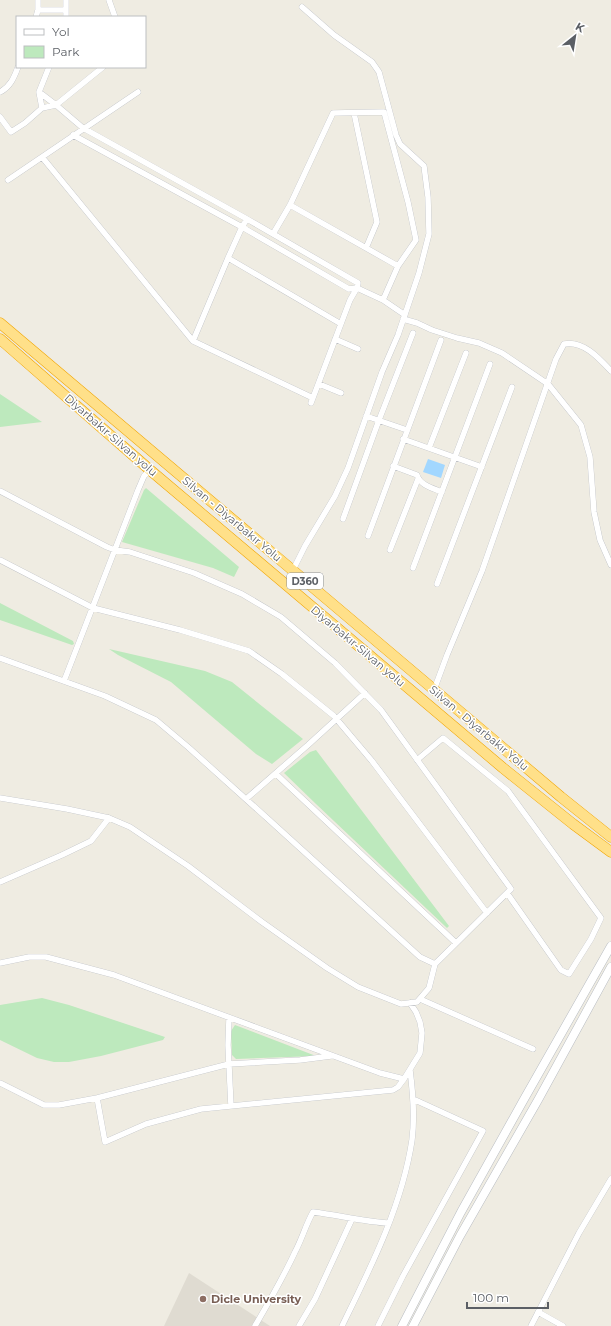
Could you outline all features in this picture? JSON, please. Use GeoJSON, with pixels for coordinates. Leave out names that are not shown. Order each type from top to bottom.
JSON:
{"type":"FeatureCollection","features":[{"type":"Feature","properties":{"kind":"highway","name":"Silvan - Diyarbakır Yolu"},"geometry":{"type":"LineString","coordinates":[[0,323],[583,816],[611,838]]}},
{"type":"Feature","properties":{"kind":"highway","name":"Diyarbakır-Silvan yolu"},"geometry":{"type":"LineString","coordinates":[[0,339],[150,470],[503,768],[608,851]]}},
{"type":"Feature","properties":{"kind":"street"},"geometry":{"type":"LineString","coordinates":[[36,16],[38,0]]}},
{"type":"Feature","properties":{"kind":"street"},"geometry":{"type":"LineString","coordinates":[[66,0],[66,16]]}},
{"type":"Feature","properties":{"kind":"street"},"geometry":{"type":"LineString","coordinates":[[109,0],[115,16]]}},
{"type":"Feature","properties":{"kind":"street"},"geometry":{"type":"LineString","coordinates":[[293,570],[305,546],[335,496],[348,468],[366,416],[404,317],[429,234],[428,197],[424,166],[400,144],[396,135],[379,72],[372,62],[334,35],[302,7]]}},
{"type":"Feature","properties":{"kind":"street"},"geometry":{"type":"LineString","coordinates":[[38,10],[66,10]]}},
{"type":"Feature","properties":{"kind":"street"},"geometry":{"type":"LineString","coordinates":[[0,92],[7,89],[18,68]]}},
{"type":"Feature","properties":{"kind":"street"},"geometry":{"type":"LineString","coordinates":[[42,108],[39,92],[49,68]]}},
{"type":"Feature","properties":{"kind":"street"},"geometry":{"type":"LineString","coordinates":[[0,117],[11,132],[42,108],[56,105],[102,68]]}},
{"type":"Feature","properties":{"kind":"street"},"geometry":{"type":"LineString","coordinates":[[39,92],[83,128],[247,219],[358,283],[357,288],[350,300],[312,400],[193,341],[42,157]]}},
{"type":"Feature","properties":{"kind":"street"},"geometry":{"type":"LineString","coordinates":[[8,180],[138,92]]}},
{"type":"Feature","properties":{"kind":"street"},"geometry":{"type":"LineString","coordinates":[[272,234],[290,205],[333,113],[384,112],[408,202],[416,240],[398,266],[383,300]]}},
{"type":"Feature","properties":{"kind":"street"},"geometry":{"type":"LineString","coordinates":[[354,113],[377,222],[366,248]]}},
{"type":"Feature","properties":{"kind":"street"},"geometry":{"type":"LineString","coordinates":[[74,135],[242,227],[349,289],[357,288],[383,300],[404,317],[432,330],[479,343],[502,353],[548,384],[581,425],[590,457],[594,512],[600,540],[611,565]]}},
{"type":"Feature","properties":{"kind":"street"},"geometry":{"type":"LineString","coordinates":[[290,205],[398,266]]}},
{"type":"Feature","properties":{"kind":"street"},"geometry":{"type":"LineString","coordinates":[[193,341],[228,258],[247,219]]}},
{"type":"Feature","properties":{"kind":"street"},"geometry":{"type":"LineString","coordinates":[[228,258],[341,324]]}},
{"type":"Feature","properties":{"kind":"street"},"geometry":{"type":"LineString","coordinates":[[343,519],[413,333]]}},
{"type":"Feature","properties":{"kind":"street"},"geometry":{"type":"LineString","coordinates":[[335,339],[358,349]]}},
{"type":"Feature","properties":{"kind":"street"},"geometry":{"type":"LineString","coordinates":[[368,536],[441,340]]}},
{"type":"Feature","properties":{"kind":"street"},"geometry":{"type":"LineString","coordinates":[[434,690],[482,571],[556,359],[564,344],[571,343],[599,357],[611,371]]}},
{"type":"Feature","properties":{"kind":"street"},"geometry":{"type":"LineString","coordinates":[[429,448],[466,354]]}},
{"type":"Feature","properties":{"kind":"street"},"geometry":{"type":"LineString","coordinates":[[413,568],[490,364]]}},
{"type":"Feature","properties":{"kind":"street"},"geometry":{"type":"LineString","coordinates":[[319,384],[341,393]]}},
{"type":"Feature","properties":{"kind":"street"},"geometry":{"type":"LineString","coordinates":[[437,584],[512,387]]}},
{"type":"Feature","properties":{"kind":"street"},"geometry":{"type":"LineString","coordinates":[[366,416],[407,430]]}},
{"type":"Feature","properties":{"kind":"street"},"geometry":{"type":"LineString","coordinates":[[403,439],[482,467]]}},
{"type":"Feature","properties":{"kind":"street"},"geometry":{"type":"LineString","coordinates":[[393,466],[416,475],[422,483],[442,492]]}},
{"type":"Feature","properties":{"kind":"street"},"geometry":{"type":"LineString","coordinates":[[64,681],[144,476],[150,470]]}},
{"type":"Feature","properties":{"kind":"street"},"geometry":{"type":"LineString","coordinates":[[390,550],[418,479]]}},
{"type":"Feature","properties":{"kind":"street"},"geometry":{"type":"LineString","coordinates":[[0,491],[115,550],[130,552],[194,573],[248,598],[281,617],[336,663],[381,710],[511,889],[435,964],[429,988],[420,999],[417,1002],[401,1004],[358,987],[327,968],[175,857],[130,827],[109,818],[67,809],[0,798]]}},
{"type":"Feature","properties":{"kind":"street"},"geometry":{"type":"LineString","coordinates":[[0,560],[93,608],[180,630],[249,651],[282,674],[337,720],[372,761],[487,912]]}},
{"type":"Feature","properties":{"kind":"street"},"geometry":{"type":"LineString","coordinates":[[0,658],[112,699],[156,720],[188,747],[420,957],[435,964]]}},
{"type":"Feature","properties":{"kind":"street"},"geometry":{"type":"LineString","coordinates":[[246,800],[337,720],[365,693]]}},
{"type":"Feature","properties":{"kind":"street"},"geometry":{"type":"LineString","coordinates":[[417,760],[443,738],[508,791],[601,918],[591,939],[568,974],[561,970],[507,893]]}},
{"type":"Feature","properties":{"kind":"street"},"geometry":{"type":"LineString","coordinates":[[276,774],[456,943]]}},
{"type":"Feature","properties":{"kind":"street"},"geometry":{"type":"LineString","coordinates":[[0,882],[91,841],[109,818]]}},
{"type":"Feature","properties":{"kind":"street"},"geometry":{"type":"LineString","coordinates":[[402,1326],[465,1206],[611,946]]}},
{"type":"Feature","properties":{"kind":"street"},"geometry":{"type":"LineString","coordinates":[[0,963],[29,957],[46,956],[114,976],[380,1073],[404,1079]]}},
{"type":"Feature","properties":{"kind":"street"},"geometry":{"type":"LineString","coordinates":[[413,1326],[460,1236],[538,1100],[611,967]]}},
{"type":"Feature","properties":{"kind":"street"},"geometry":{"type":"LineString","coordinates":[[420,999],[533,1048]]}},
{"type":"Feature","properties":{"kind":"street"},"geometry":{"type":"LineString","coordinates":[[97,1098],[105,1142],[146,1124],[202,1109],[393,1090],[398,1087],[404,1079],[420,1053],[422,1033],[416,1012],[410,1003]]}},
{"type":"Feature","properties":{"kind":"street"},"geometry":{"type":"LineString","coordinates":[[229,1018],[228,1045],[231,1106]]}},
{"type":"Feature","properties":{"kind":"street"},"geometry":{"type":"LineString","coordinates":[[0,1083],[44,1105],[59,1105],[97,1098],[229,1064],[300,1060],[333,1056]]}},
{"type":"Feature","properties":{"kind":"street"},"geometry":{"type":"LineString","coordinates":[[342,1326],[362,1285],[388,1224],[404,1176],[412,1139],[413,1099],[410,1069]]}},
{"type":"Feature","properties":{"kind":"street"},"geometry":{"type":"LineString","coordinates":[[378,1326],[403,1276],[483,1131],[413,1099]]}},
{"type":"Feature","properties":{"kind":"street"},"geometry":{"type":"LineString","coordinates":[[530,1326],[579,1233],[611,1178]]}},
{"type":"Feature","properties":{"kind":"street"},"geometry":{"type":"LineString","coordinates":[[255,1326],[279,1285],[313,1212],[388,1224]]}},
{"type":"Feature","properties":{"kind":"street"},"geometry":{"type":"LineString","coordinates":[[299,1326],[315,1299],[352,1219]]}},
{"type":"Feature","properties":{"kind":"street"},"geometry":{"type":"LineString","coordinates":[[538,1312],[563,1326]]}},
{"type":"Feature","properties":{"kind":"shaded area","name":"Dicle University"},"geometry":{"type":"Polygon","coordinates":[[[189,1273],[270,1326],[164,1326],[189,1273]]]}},
{"type":"Feature","properties":{"kind":"green space"},"geometry":{"type":"Polygon","coordinates":[[[0,394],[42,422],[0,427],[0,394]]]}},
{"type":"Feature","properties":{"kind":"green space"},"geometry":{"type":"Polygon","coordinates":[[[146,488],[239,567],[234,577],[213,568],[122,542],[146,488]]]}},
{"type":"Feature","properties":{"kind":"green space"},"geometry":{"type":"Polygon","coordinates":[[[0,603],[73,641],[74,644],[72,645],[0,620],[0,603]]]}},
{"type":"Feature","properties":{"kind":"green space"},"geometry":{"type":"Polygon","coordinates":[[[109,649],[205,671],[232,682],[303,739],[272,764],[256,754],[171,682],[109,649]]]}},
{"type":"Feature","properties":{"kind":"green space"},"geometry":{"type":"Polygon","coordinates":[[[316,750],[449,926],[447,928],[284,773],[310,752],[316,750]]]}},
{"type":"Feature","properties":{"kind":"green space"},"geometry":{"type":"Polygon","coordinates":[[[42,998],[69,1005],[165,1037],[163,1040],[101,1056],[69,1062],[54,1062],[37,1058],[0,1040],[0,1005],[42,998]]]}},
{"type":"Feature","properties":{"kind":"green space"},"geometry":{"type":"Polygon","coordinates":[[[235,1025],[316,1056],[236,1059],[232,1055],[231,1031],[235,1025]]]}},
{"type":"Feature","properties":{"kind":"water"},"geometry":{"type":"Polygon","coordinates":[[[428,459],[445,465],[441,478],[423,472],[428,459]]]}},
{"type":"Feature","properties":{"kind":"place","name":"Dicle University"},"geometry":{"type":"Point","coordinates":[203,1299]}}]}
